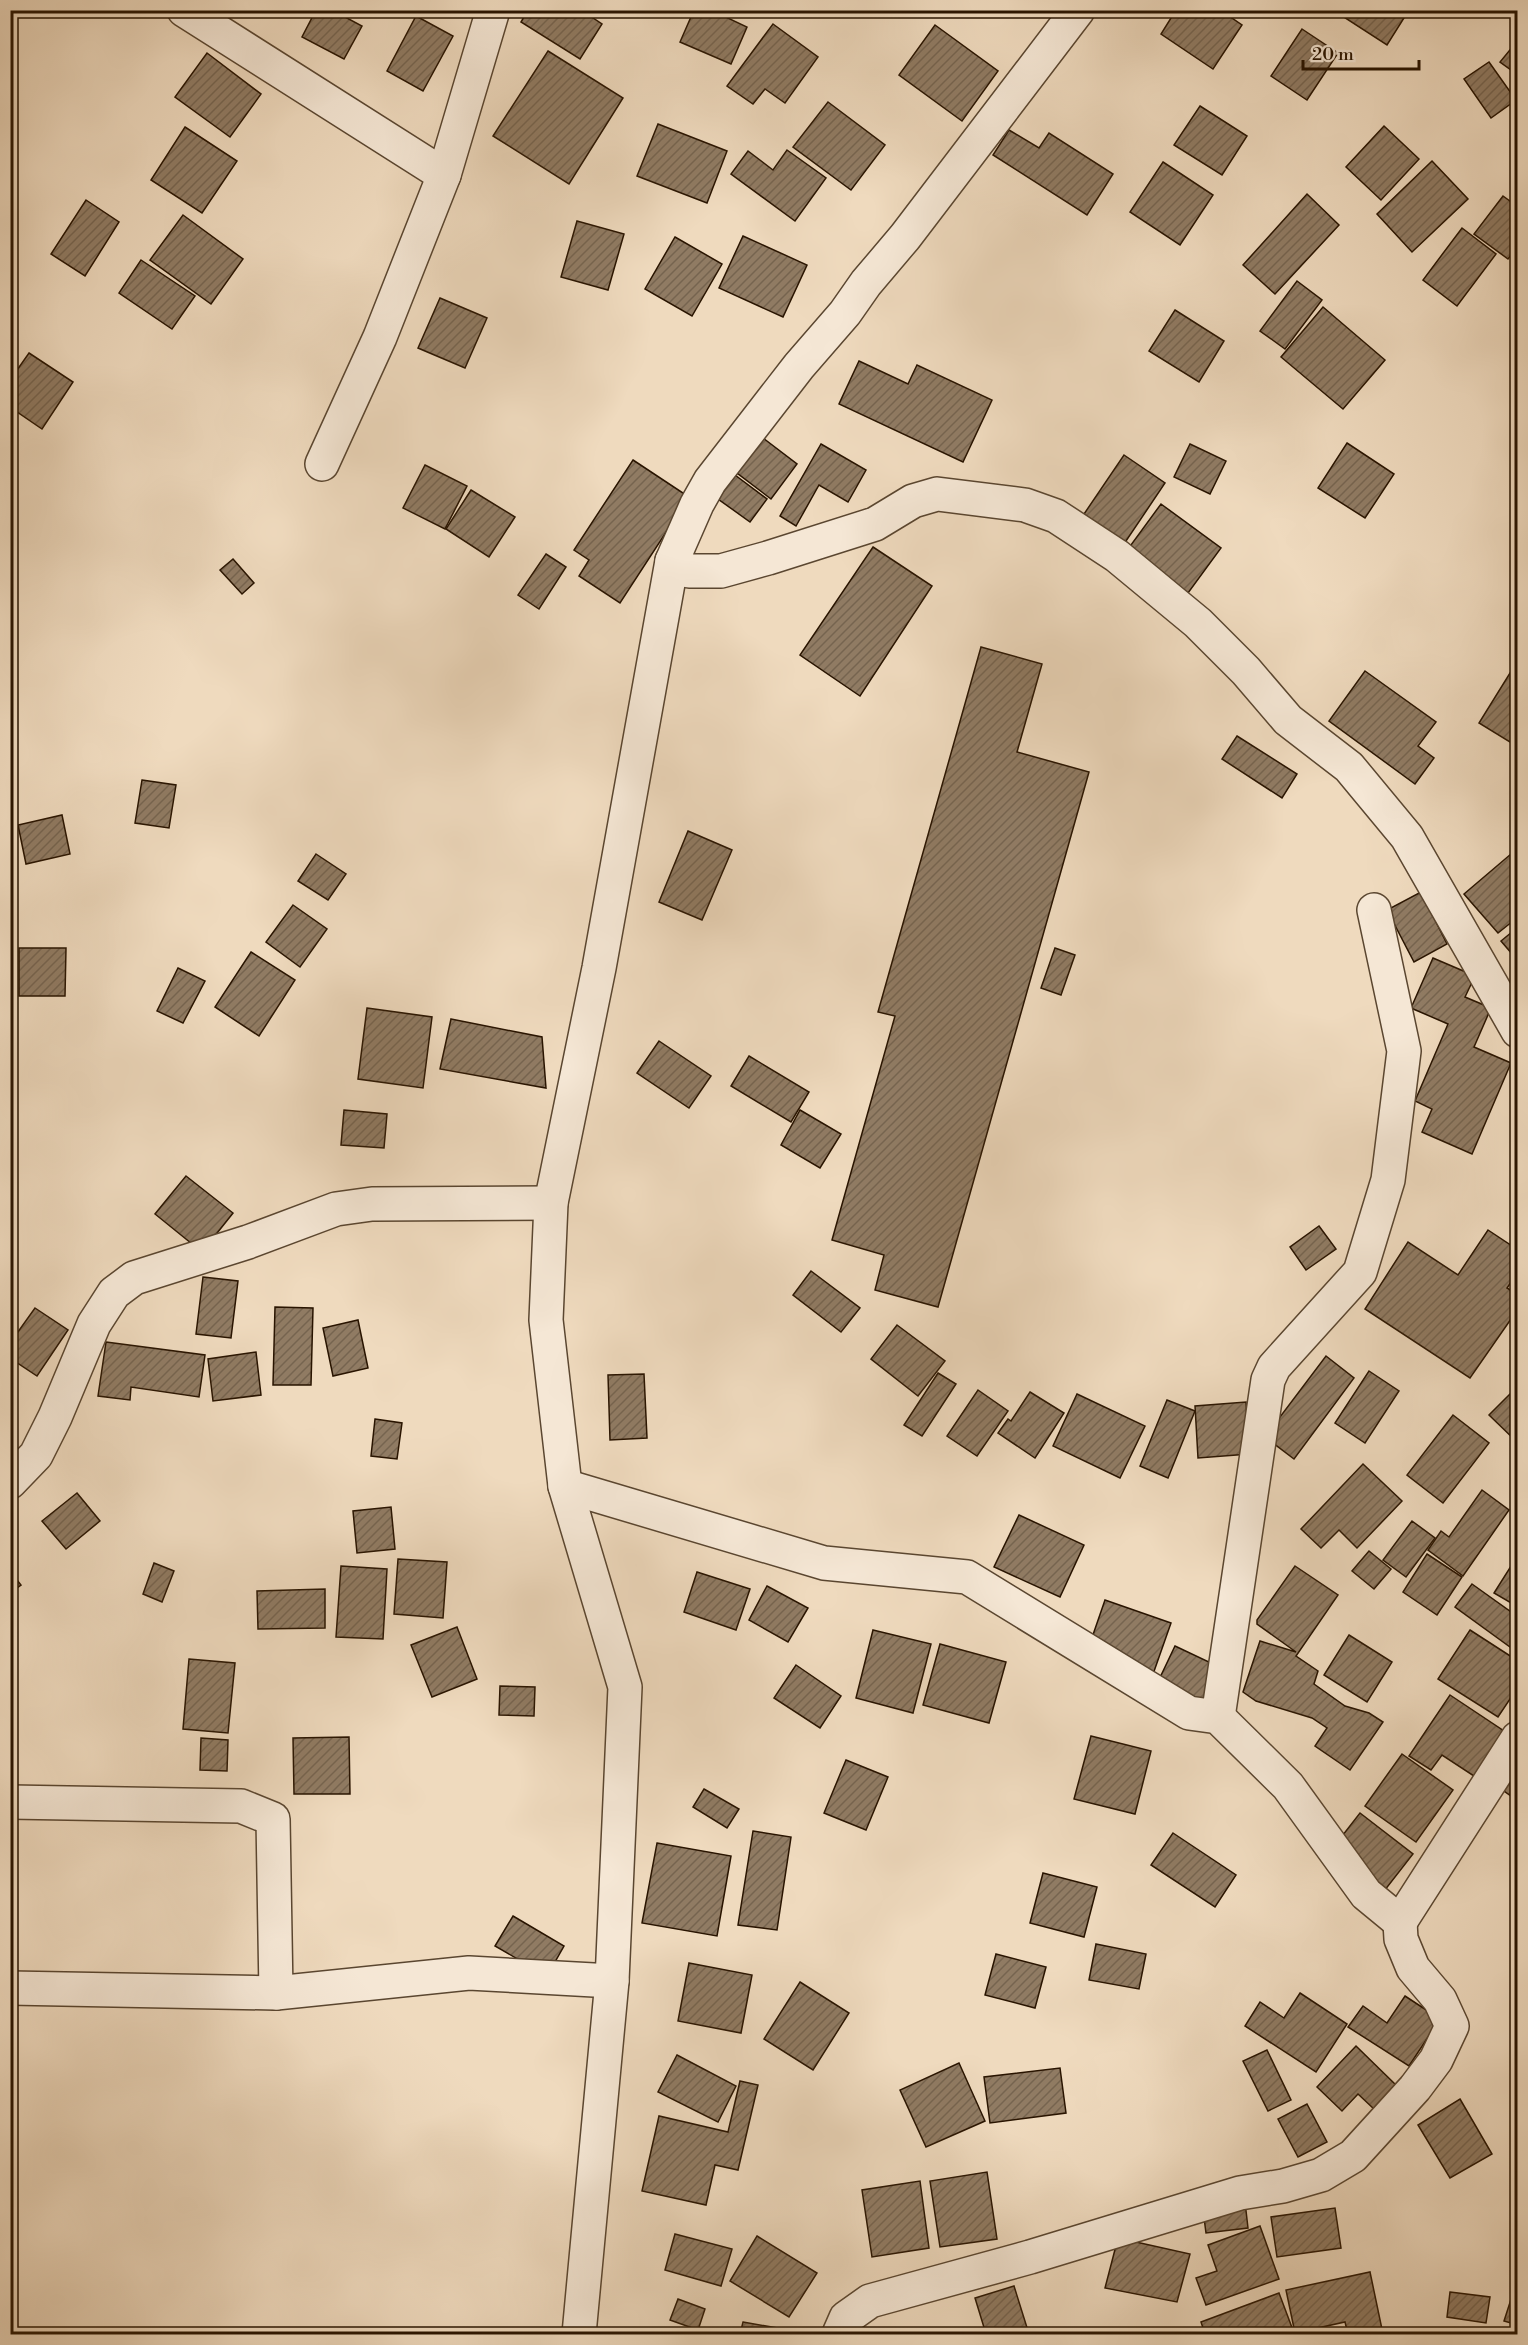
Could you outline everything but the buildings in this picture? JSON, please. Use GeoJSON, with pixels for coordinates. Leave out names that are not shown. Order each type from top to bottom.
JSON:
{"type":"FeatureCollection","features":[{"type":"Feature","properties":{"kind":"street"},"geometry":{"type":"LineString","coordinates":[[184,10],[444,175]]}},
{"type":"Feature","properties":{"kind":"street"},"geometry":{"type":"LineString","coordinates":[[322,464],[380,337],[444,175],[492,10]]}},
{"type":"Feature","properties":{"kind":"street"},"geometry":{"type":"LineString","coordinates":[[579,2334],[612,1981],[625,1687],[565,1486],[546,1320],[551,1203],[599,968],[672,561],[697,504],[710,481],[799,366],[845,313],[1078,10]]}},
{"type":"Feature","properties":{"kind":"street"},"geometry":{"type":"LineString","coordinates":[[672,561],[689,571],[721,571],[875,524],[913,501],[937,494],[1025,505],[1056,516],[1117,556],[1198,623],[1246,671],[1288,720],[1349,766],[1407,837],[1518,1030]]}},
{"type":"Feature","properties":{"kind":"street"},"geometry":{"type":"LineString","coordinates":[[1218,1717],[1268,1380],[1274,1367],[1360,1272],[1388,1180],[1404,1051],[1374,910]]}},
{"type":"Feature","properties":{"kind":"street"},"geometry":{"type":"LineString","coordinates":[[10,1482],[36,1455],[55,1417],[94,1324],[114,1293],[134,1278],[248,1242],[336,1209],[372,1203],[551,1203]]}},
{"type":"Feature","properties":{"kind":"street"},"geometry":{"type":"LineString","coordinates":[[565,1486],[824,1563],[967,1578],[1189,1713],[1218,1717],[1288,1786],[1366,1894],[1400,1922]]}},
{"type":"Feature","properties":{"kind":"street"},"geometry":{"type":"LineString","coordinates":[[839,2334],[846,2318],[870,2301],[1030,2257],[1240,2193],[1284,2186],[1321,2175],[1353,2156],[1422,2079],[1436,2060],[1452,2026],[1440,2000],[1413,1968],[1401,1939],[1400,1922],[1518,1738]]}},
{"type":"Feature","properties":{"kind":"street"},"geometry":{"type":"LineString","coordinates":[[10,1802],[241,1806],[273,1820],[276,1993]]}},
{"type":"Feature","properties":{"kind":"street"},"geometry":{"type":"LineString","coordinates":[[10,1988],[276,1993],[469,1973],[612,1981]]}}]}
